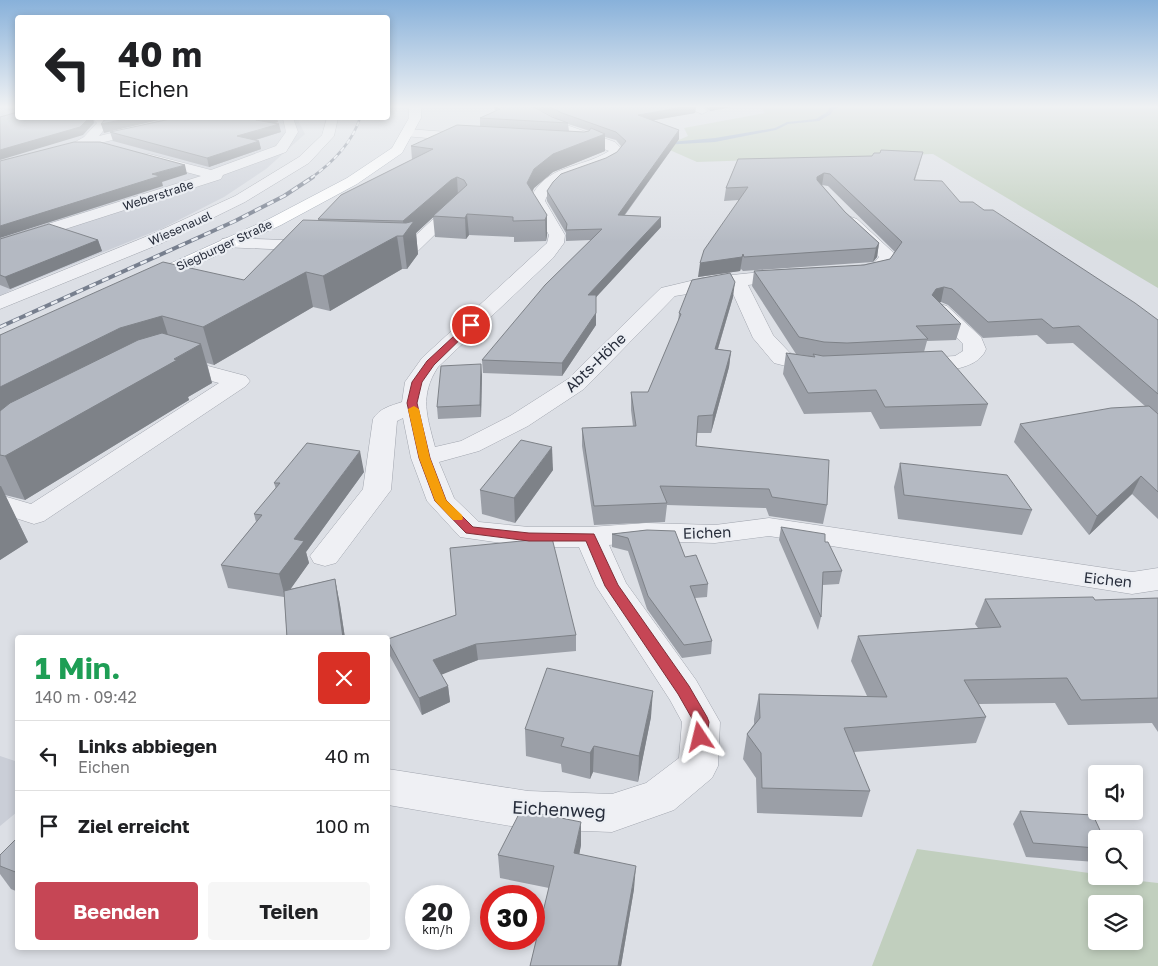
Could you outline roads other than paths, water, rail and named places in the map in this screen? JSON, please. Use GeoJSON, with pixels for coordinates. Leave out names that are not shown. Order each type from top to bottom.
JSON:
{"type":"FeatureCollection","features":[{"type":"Feature","properties":{"kind":"main road","name":"Siegburger Straße"},"geometry":{"type":"LineString","coordinates":[[133,287],[228,243],[352,181],[395,151]]}},
{"type":"Feature","properties":{"kind":"street"},"geometry":{"type":"LineString","coordinates":[[211,175],[275,151]]}},
{"type":"Feature","properties":{"kind":"street","name":"Wiesenauel"},"geometry":{"type":"LineString","coordinates":[[0,303],[156,239],[240,199],[304,160],[313,151]]}},
{"type":"Feature","properties":{"kind":"street","name":"Eichen"},"geometry":{"type":"LineString","coordinates":[[617,151],[555,179],[544,186],[537,200],[557,235],[555,243],[528,272],[430,363],[417,382],[413,406],[424,458],[441,501],[470,530],[529,537],[590,537],[646,532],[715,534],[769,527],[1132,583],[1158,579]]}},
{"type":"Feature","properties":{"kind":"street","name":"Weberstraße"},"geometry":{"type":"LineString","coordinates":[[0,245],[216,176],[136,154]]}},
{"type":"Feature","properties":{"kind":"street"},"geometry":{"type":"LineString","coordinates":[[362,248],[410,249],[459,203]]}},
{"type":"Feature","properties":{"kind":"street"},"geometry":{"type":"LineString","coordinates":[[834,273],[861,272],[880,268],[888,256],[839,210]]}},
{"type":"Feature","properties":{"kind":"street"},"geometry":{"type":"LineString","coordinates":[[228,243],[334,247]]}},
{"type":"Feature","properties":{"kind":"street","name":"Abts-Höhe"},"geometry":{"type":"LineString","coordinates":[[424,458],[470,446],[519,421],[576,384],[668,292],[703,284],[808,274]]}},
{"type":"Feature","properties":{"kind":"street"},"geometry":{"type":"LineString","coordinates":[[736,280],[764,338],[782,358],[819,368],[838,367]]}},
{"type":"Feature","properties":{"kind":"street"},"geometry":{"type":"LineString","coordinates":[[894,365],[960,362],[973,355],[975,349],[972,342],[940,310]]}},
{"type":"Feature","properties":{"kind":"street"},"geometry":{"type":"LineString","coordinates":[[0,504],[34,514],[238,381],[173,363],[150,370]]}},
{"type":"Feature","properties":{"kind":"street"},"geometry":{"type":"LineString","coordinates":[[325,556],[377,490],[385,419],[389,415],[413,406]]}},
{"type":"Feature","properties":{"kind":"street","name":"Eichenweg"},"geometry":{"type":"LineString","coordinates":[[390,787],[528,810],[612,813],[658,796],[698,766],[701,722],[683,690],[612,586],[590,537]]}},
{"type":"Feature","properties":{"kind":"railway"},"geometry":{"type":"LineString","coordinates":[[311,178],[341,151]]}},
{"type":"Feature","properties":{"kind":"railway"},"geometry":{"type":"LineString","coordinates":[[0,327],[235,221],[284,196],[313,177]]}}]}
